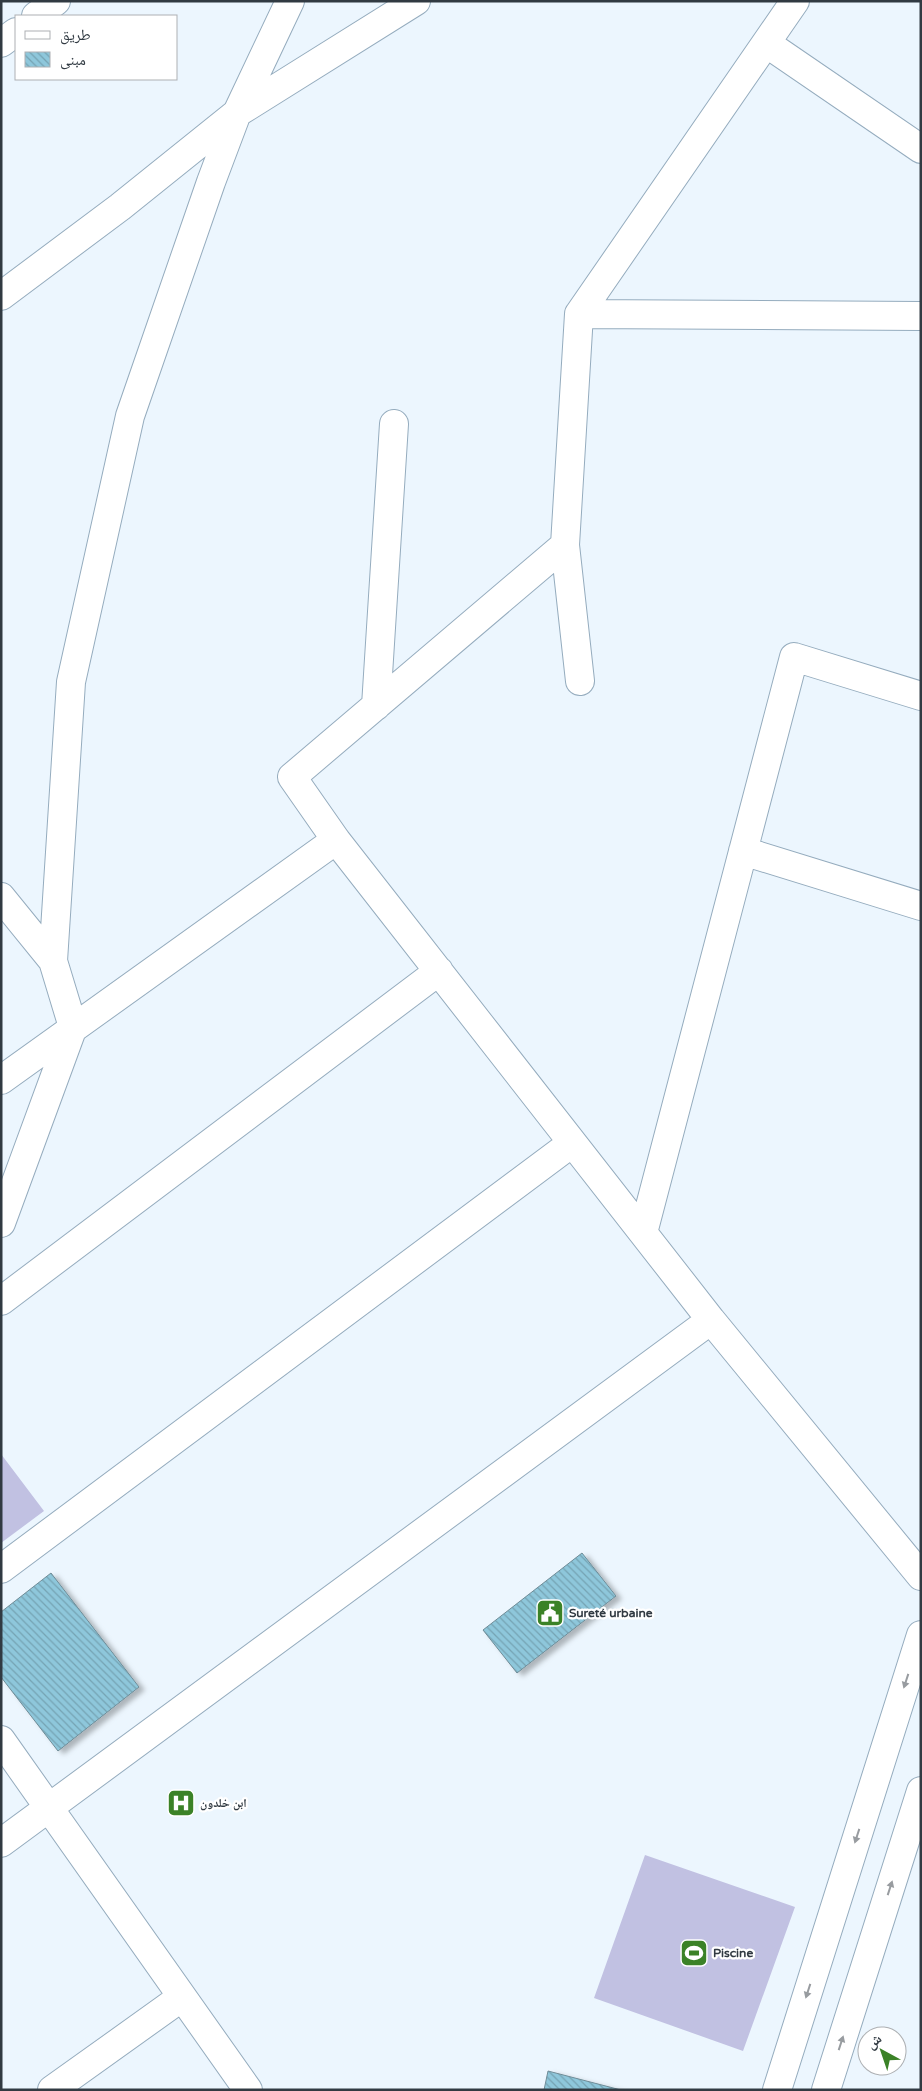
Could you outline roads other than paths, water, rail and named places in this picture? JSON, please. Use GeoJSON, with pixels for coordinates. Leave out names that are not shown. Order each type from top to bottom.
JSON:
{"type":"FeatureCollection","features":[{"type":"Feature","properties":{"kind":"street"},"geometry":{"type":"LineString","coordinates":[[37,15],[56,1]]}},
{"type":"Feature","properties":{"kind":"street"},"geometry":{"type":"LineString","coordinates":[[1,1223],[73,1026],[53,961],[71,682],[130,416],[211,182],[237,113],[290,1]]}},
{"type":"Feature","properties":{"kind":"street"},"geometry":{"type":"LineString","coordinates":[[1,296],[120,207],[237,113],[416,1]]}},
{"type":"Feature","properties":{"kind":"street"},"geometry":{"type":"LineString","coordinates":[[580,681],[565,546],[579,314],[795,1]]}},
{"type":"Feature","properties":{"kind":"street"},"geometry":{"type":"LineString","coordinates":[[1,43],[15,33]]}},
{"type":"Feature","properties":{"kind":"street"},"geometry":{"type":"LineString","coordinates":[[766,43],[921,149]]}},
{"type":"Feature","properties":{"kind":"street"},"geometry":{"type":"LineString","coordinates":[[579,314],[921,316]]}},
{"type":"Feature","properties":{"kind":"street"},"geometry":{"type":"LineString","coordinates":[[376,706],[394,424]]}},
{"type":"Feature","properties":{"kind":"street"},"geometry":{"type":"LineString","coordinates":[[565,546],[292,777],[336,840],[711,1320],[921,1576]]}},
{"type":"Feature","properties":{"kind":"street"},"geometry":{"type":"LineString","coordinates":[[643,1233],[794,657],[921,696]]}},
{"type":"Feature","properties":{"kind":"street"},"geometry":{"type":"LineString","coordinates":[[1,1080],[73,1026],[336,840]]}},
{"type":"Feature","properties":{"kind":"street"},"geometry":{"type":"LineString","coordinates":[[742,851],[921,906]]}},
{"type":"Feature","properties":{"kind":"street"},"geometry":{"type":"LineString","coordinates":[[1,897],[53,961]]}},
{"type":"Feature","properties":{"kind":"street"},"geometry":{"type":"LineString","coordinates":[[1,1301],[439,971]]}},
{"type":"Feature","properties":{"kind":"street"},"geometry":{"type":"LineString","coordinates":[[1,1569],[572,1143]]}},
{"type":"Feature","properties":{"kind":"street"},"geometry":{"type":"LineString","coordinates":[[1,1843],[711,1320]]}},
{"type":"Feature","properties":{"kind":"street"},"geometry":{"type":"LineString","coordinates":[[777,2090],[921,1635]]}},
{"type":"Feature","properties":{"kind":"street"},"geometry":{"type":"LineString","coordinates":[[1,1740],[248,2090]]}},
{"type":"Feature","properties":{"kind":"street"},"geometry":{"type":"LineString","coordinates":[[826,2090],[921,1791]]}},
{"type":"Feature","properties":{"kind":"street"},"geometry":{"type":"LineString","coordinates":[[52,2090],[182,1997]]}},
{"type":"Feature","properties":{"kind":"place","name":"Sureté urbaine"},"geometry":{"type":"Point","coordinates":[550,1613]}},
{"type":"Feature","properties":{"kind":"place","name":"ابن خلدون"},"geometry":{"type":"Point","coordinates":[181,1803]}},
{"type":"Feature","properties":{"kind":"place","name":"Piscine"},"geometry":{"type":"Point","coordinates":[694,1953]}}]}
